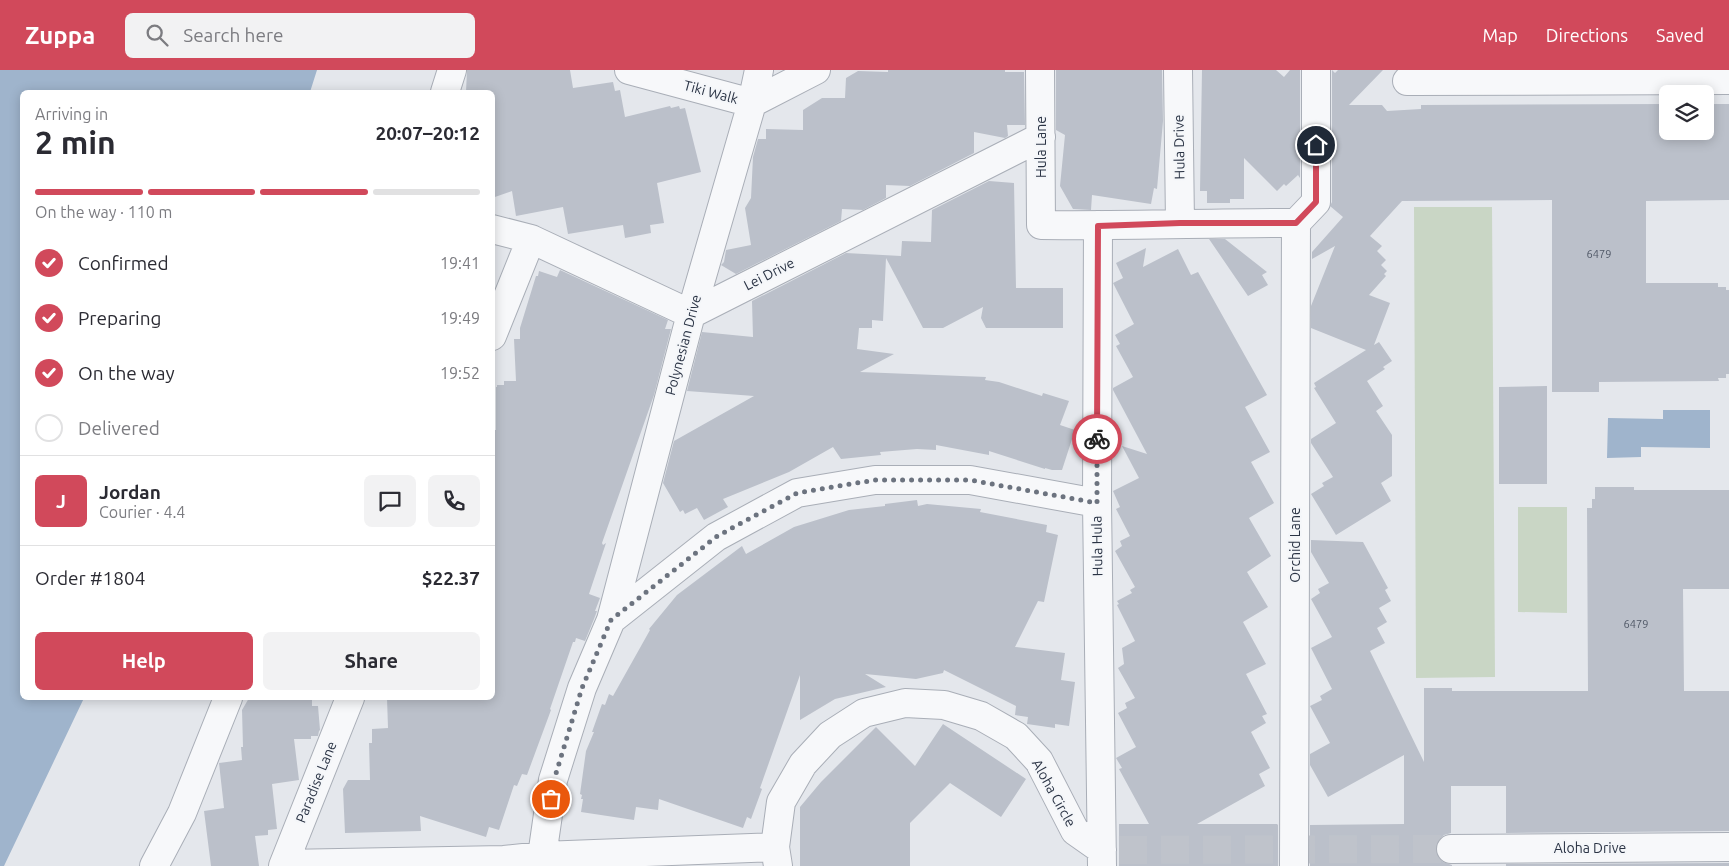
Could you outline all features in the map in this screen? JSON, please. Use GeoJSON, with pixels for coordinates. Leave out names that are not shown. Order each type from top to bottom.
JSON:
{"type":"FeatureCollection","features":[{"type":"Feature","properties":{"kind":"lane"},"geometry":{"type":"LineString","coordinates":[[446,90],[452,70]]}},
{"type":"Feature","properties":{"kind":"lane","name":"Tiki Walk"},"geometry":{"type":"LineString","coordinates":[[629,70],[752,103],[816,70]]}},
{"type":"Feature","properties":{"kind":"lane","name":"Polynesian Drive"},"geometry":{"type":"LineString","coordinates":[[544,861],[554,780],[582,688],[611,620],[691,314],[752,103],[759,70]]}},
{"type":"Feature","properties":{"kind":"lane","name":"Hula Lane"},"geometry":{"type":"LineString","coordinates":[[1040,70],[1041,224],[1098,226]]}},
{"type":"Feature","properties":{"kind":"lane","name":"Hula Drive"},"geometry":{"type":"LineString","coordinates":[[1178,70],[1180,223]]}},
{"type":"Feature","properties":{"kind":"lane"},"geometry":{"type":"LineString","coordinates":[[1098,226],[1180,223],[1296,223],[1316,202],[1316,70]]}},
{"type":"Feature","properties":{"kind":"lane"},"geometry":{"type":"LineString","coordinates":[[1407,81],[1729,80]]}},
{"type":"Feature","properties":{"kind":"lane","name":"Lei Drive"},"geometry":{"type":"LineString","coordinates":[[691,314],[1040,137]]}},
{"type":"Feature","properties":{"kind":"lane","name":"Orchid Lane"},"geometry":{"type":"LineString","coordinates":[[1294,866],[1296,223]]}},
{"type":"Feature","properties":{"kind":"lane","name":"Hula Hula"},"geometry":{"type":"LineString","coordinates":[[1098,226],[1097,503],[1102,858]]}},
{"type":"Feature","properties":{"kind":"lane"},"geometry":{"type":"LineString","coordinates":[[495,230],[531,239],[691,314]]}},
{"type":"Feature","properties":{"kind":"lane"},"geometry":{"type":"LineString","coordinates":[[495,329],[531,239]]}},
{"type":"Feature","properties":{"kind":"lane"},"geometry":{"type":"LineString","coordinates":[[611,620],[716,537],[797,493],[875,480],[970,480],[1097,503]]}},
{"type":"Feature","properties":{"kind":"lane"},"geometry":{"type":"LineString","coordinates":[[154,866],[182,813],[227,700]]}},
{"type":"Feature","properties":{"kind":"lane","name":"Paradise Lane"},"geometry":{"type":"LineString","coordinates":[[283,865],[349,700]]}},
{"type":"Feature","properties":{"kind":"lane","name":"Aloha Circle"},"geometry":{"type":"LineString","coordinates":[[283,865],[502,863],[776,857],[781,802],[803,764],[830,736],[864,714],[905,703],[944,705],[980,716],[1016,736],[1039,761],[1075,831],[1102,858]]}},
{"type":"Feature","properties":{"kind":"lane","name":"Aloha Drive"},"geometry":{"type":"LineString","coordinates":[[1451,849],[1729,847]]}},
{"type":"Feature","properties":{"kind":"green space"},"geometry":{"type":"Polygon","coordinates":[[[1414,207],[1492,207],[1495,677],[1416,678],[1414,207]]]}},
{"type":"Feature","properties":{"kind":"green space"},"geometry":{"type":"Polygon","coordinates":[[[1518,507],[1567,507],[1567,613],[1518,612],[1518,507]]]}},
{"type":"Feature","properties":{"kind":"water"},"geometry":{"type":"Polygon","coordinates":[[[0,70],[317,70],[311,90],[20,90],[20,700],[83,700],[4,866],[0,866],[0,70]]]}},
{"type":"Feature","properties":{"kind":"water"},"geometry":{"type":"Polygon","coordinates":[[[1663,410],[1710,410],[1710,448],[1641,447],[1641,457],[1607,458],[1608,418],[1663,419],[1663,410]]]}},
{"type":"Feature","properties":{"kind":"building"},"geometry":{"type":"Polygon","coordinates":[[[467,70],[570,70],[573,88],[613,82],[615,91],[620,90],[625,117],[670,106],[671,108],[679,106],[680,109],[685,108],[701,172],[657,183],[664,223],[650,225],[651,233],[625,238],[623,225],[568,234],[563,207],[516,216],[512,191],[495,197],[495,90],[466,90],[467,70]]]}},
{"type":"Feature","properties":{"kind":"building"},"geometry":{"type":"Polygon","coordinates":[[[888,70],[1005,70],[1005,72],[1024,72],[1025,125],[1007,125],[1008,136],[1005,138],[974,132],[974,153],[910,186],[886,185],[886,198],[863,210],[842,209],[841,221],[736,274],[721,265],[724,262],[726,250],[751,245],[745,208],[751,198],[753,157],[758,139],[766,139],[766,129],[803,130],[803,110],[822,98],[845,98],[846,78],[858,71],[888,72],[888,70]]]}},
{"type":"Feature","properties":{"kind":"building"},"geometry":{"type":"Polygon","coordinates":[[[1056,70],[1162,70],[1163,121],[1157,189],[1154,188],[1151,204],[1092,195],[1091,210],[1073,209],[1060,186],[1065,135],[1056,130],[1056,70]]]}},
{"type":"Feature","properties":{"kind":"building"},"geometry":{"type":"Polygon","coordinates":[[[1202,70],[1276,70],[1284,77],[1290,70],[1300,70],[1300,178],[1298,175],[1277,191],[1244,158],[1244,199],[1230,199],[1230,203],[1207,203],[1207,191],[1200,191],[1202,70]]]}},
{"type":"Feature","properties":{"kind":"building"},"geometry":{"type":"Polygon","coordinates":[[[1332,70],[1335,73],[1338,70],[1383,70],[1349,105],[1382,105],[1387,111],[1421,109],[1421,105],[1659,104],[1659,140],[1714,140],[1714,104],[1729,104],[1729,200],[1646,201],[1646,283],[1718,283],[1718,287],[1726,287],[1726,290],[1729,290],[1729,374],[1726,374],[1726,378],[1718,378],[1719,381],[1599,382],[1599,392],[1552,392],[1552,200],[1402,201],[1370,236],[1382,246],[1377,251],[1386,260],[1381,265],[1387,271],[1384,274],[1386,276],[1369,295],[1390,303],[1374,345],[1379,342],[1392,361],[1383,367],[1385,369],[1367,381],[1383,406],[1376,411],[1392,435],[1392,476],[1381,483],[1391,501],[1336,535],[1311,494],[1324,486],[1322,483],[1333,477],[1311,443],[1311,439],[1336,423],[1314,388],[1316,387],[1314,383],[1366,350],[1311,328],[1311,306],[1335,246],[1312,259],[1312,252],[1343,217],[1330,206],[1332,202],[1332,70]]]}},
{"type":"Feature","properties":{"kind":"building"},"geometry":{"type":"Polygon","coordinates":[[[989,181],[1014,183],[1016,288],[1063,288],[1063,328],[986,328],[981,318],[983,307],[943,328],[923,328],[886,258],[883,321],[872,320],[872,328],[859,328],[857,349],[894,354],[860,372],[986,377],[985,380],[999,382],[1042,396],[1043,393],[1069,401],[1060,425],[1075,430],[1062,470],[1045,469],[989,451],[989,455],[936,445],[936,450],[917,449],[880,452],[881,455],[841,459],[833,447],[789,472],[723,499],[728,507],[704,520],[697,508],[685,514],[683,510],[680,512],[663,483],[674,441],[754,396],[687,391],[702,332],[753,337],[752,301],[846,253],[901,256],[902,241],[931,242],[932,210],[989,181]]]}},
{"type":"Feature","properties":{"kind":"building"},"geometry":{"type":"Polygon","coordinates":[[[1209,239],[1225,239],[1267,272],[1262,275],[1268,285],[1248,296],[1209,239]]]}},
{"type":"Feature","properties":{"kind":"building"},"geometry":{"type":"Polygon","coordinates":[[[1146,248],[1143,267],[1178,249],[1191,275],[1198,272],[1267,395],[1245,407],[1270,452],[1251,462],[1274,503],[1249,518],[1271,556],[1247,572],[1268,607],[1243,622],[1266,664],[1246,674],[1267,714],[1262,716],[1266,723],[1251,732],[1270,768],[1259,774],[1265,786],[1197,824],[1278,824],[1278,866],[1119,866],[1119,824],[1149,824],[1119,769],[1122,768],[1116,758],[1136,747],[1118,713],[1127,708],[1125,703],[1135,698],[1118,668],[1124,664],[1122,648],[1135,641],[1117,605],[1119,604],[1117,601],[1132,593],[1130,590],[1135,587],[1115,551],[1122,546],[1120,541],[1130,536],[1116,509],[1120,507],[1113,491],[1139,478],[1122,446],[1147,454],[1113,390],[1113,388],[1133,377],[1116,346],[1120,344],[1115,335],[1134,324],[1113,283],[1123,278],[1116,263],[1146,248]]]}},
{"type":"Feature","properties":{"kind":"building"},"geometry":{"type":"Polygon","coordinates":[[[560,270],[668,320],[665,329],[671,329],[654,395],[602,543],[603,545],[606,543],[589,594],[600,598],[594,619],[585,641],[576,638],[575,642],[573,642],[527,775],[522,774],[517,786],[514,785],[499,830],[489,827],[486,837],[420,816],[421,831],[345,833],[343,789],[348,780],[370,780],[369,743],[372,743],[372,729],[388,728],[387,700],[495,700],[496,387],[497,385],[504,385],[504,381],[516,381],[514,339],[520,339],[520,328],[536,276],[538,276],[539,271],[557,277],[560,270]]]}},
{"type":"Feature","properties":{"kind":"building"},"geometry":{"type":"Polygon","coordinates":[[[1547,386],[1547,484],[1499,484],[1499,387],[1547,386]]]}},
{"type":"Feature","properties":{"kind":"building"},"geometry":{"type":"Polygon","coordinates":[[[1595,487],[1634,487],[1634,490],[1729,490],[1729,589],[1683,589],[1684,691],[1729,691],[1729,831],[1506,833],[1506,786],[1451,786],[1451,833],[1444,835],[1438,841],[1435,850],[1443,862],[1452,866],[1310,866],[1310,825],[1404,824],[1404,755],[1328,797],[1310,765],[1310,754],[1330,743],[1310,706],[1322,700],[1320,696],[1332,689],[1311,648],[1332,637],[1311,599],[1320,593],[1318,589],[1329,583],[1311,552],[1311,540],[1363,542],[1388,588],[1385,590],[1391,601],[1379,608],[1387,622],[1377,628],[1385,643],[1370,651],[1424,762],[1424,688],[1452,688],[1452,691],[1588,691],[1587,508],[1592,508],[1592,499],[1595,499],[1595,487]]]}},
{"type":"Feature","properties":{"kind":"building"},"geometry":{"type":"Polygon","coordinates":[[[917,500],[918,506],[927,504],[981,509],[980,512],[1047,525],[1046,532],[1058,535],[1044,602],[1038,601],[1015,647],[1065,653],[1061,680],[1075,682],[1069,726],[1055,724],[1055,728],[1027,724],[1028,717],[1015,715],[1016,706],[944,670],[943,673],[916,679],[865,674],[886,687],[835,699],[800,720],[800,675],[751,819],[747,817],[743,828],[659,799],[658,810],[636,807],[634,820],[581,812],[583,799],[581,799],[582,795],[580,794],[586,751],[602,704],[605,705],[609,694],[613,696],[649,629],[677,595],[742,546],[746,554],[794,527],[849,510],[917,500]]]}},
{"type":"Feature","properties":{"kind":"building"},"geometry":{"type":"Polygon","coordinates":[[[248,700],[312,700],[312,706],[318,706],[320,730],[318,736],[311,736],[311,739],[294,739],[299,780],[272,784],[277,829],[268,830],[268,835],[255,836],[259,866],[211,866],[204,811],[224,808],[219,763],[242,760],[242,710],[248,700]]]}},
{"type":"Feature","properties":{"kind":"building"},"geometry":{"type":"Polygon","coordinates":[[[943,724],[1026,779],[1001,817],[950,783],[910,823],[910,866],[800,866],[800,807],[821,782],[876,727],[915,766],[943,724]]]}},
{"type":"Feature","properties":{"kind":"building"},"geometry":{"type":"Polygon","coordinates":[[[1729,863],[1729,866],[1506,866],[1506,864],[1729,863]]]}},
{"type":"Feature","properties":{"kind":"tunnel"},"geometry":{"type":"LineString","coordinates":[[1119,850],[1451,849]]}},
{"type":"Feature","properties":{"kind":"way so far"},"geometry":{"type":"LineString","coordinates":[[551,799],[554,780],[582,688],[611,620],[716,537],[797,493],[875,480],[970,480],[1097,503],[1097,439]]}},
{"type":"Feature","properties":{"kind":"route"},"geometry":{"type":"LineString","coordinates":[[1097,439],[1098,226],[1180,223],[1296,223],[1316,202],[1316,145]]}}]}
